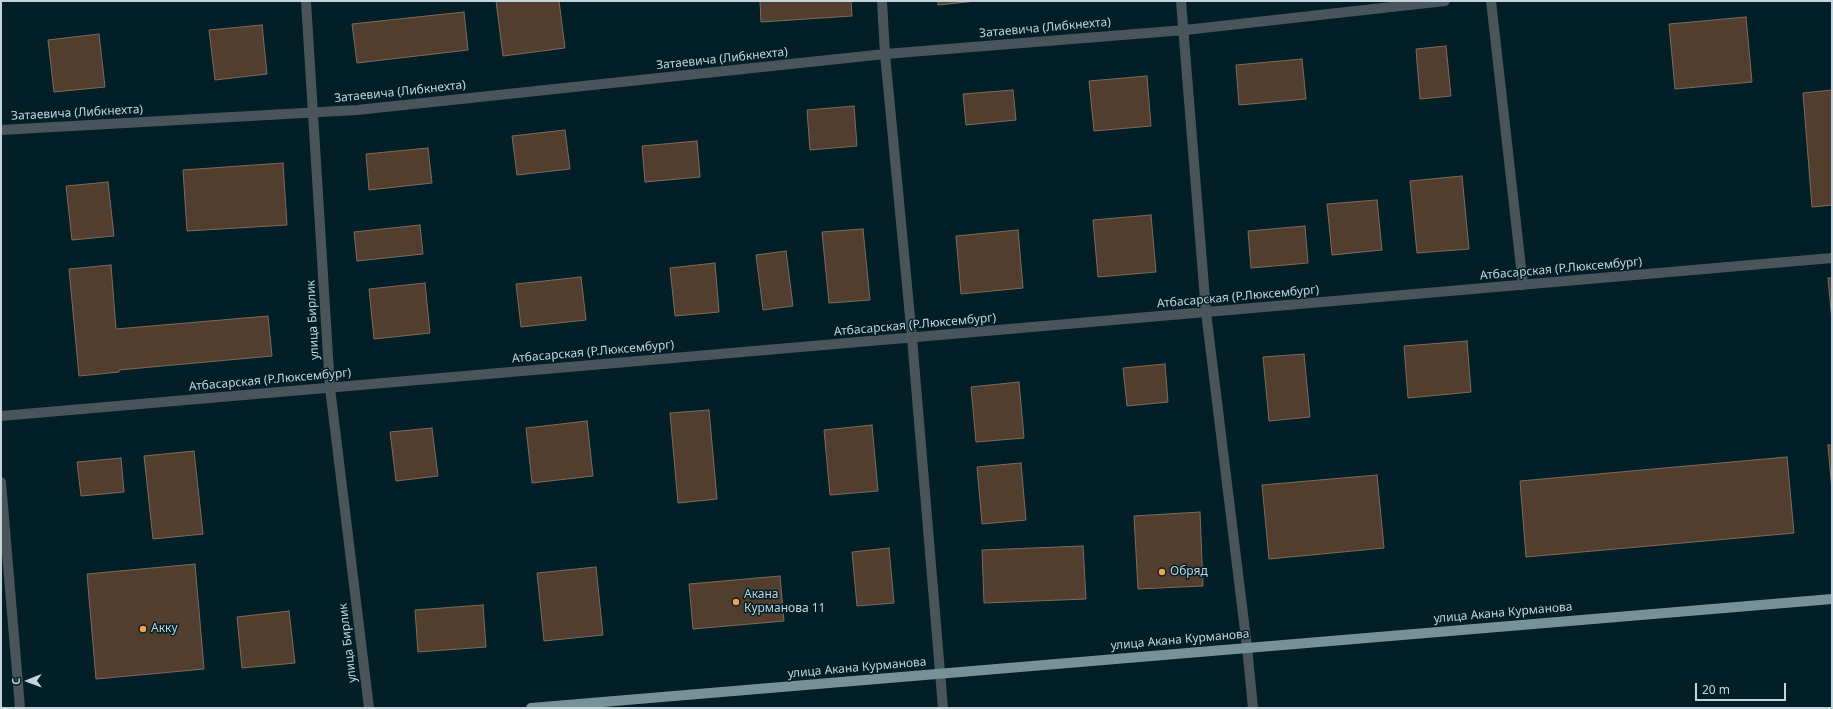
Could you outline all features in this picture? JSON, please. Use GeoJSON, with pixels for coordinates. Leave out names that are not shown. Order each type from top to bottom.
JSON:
{"type":"FeatureCollection","features":[{"type":"Feature","properties":{"kind":"main road","name":"улица Акана Курманова"},"geometry":{"type":"LineString","coordinates":[[530,708],[1832,599]]}},
{"type":"Feature","properties":{"kind":"street","name":"улица Бирлик"},"geometry":{"type":"LineString","coordinates":[[306,1],[330,388],[369,708]]}},
{"type":"Feature","properties":{"kind":"street"},"geometry":{"type":"LineString","coordinates":[[882,1],[884,54],[912,338],[943,708]]}},
{"type":"Feature","properties":{"kind":"street"},"geometry":{"type":"LineString","coordinates":[[1181,1],[1206,312],[1247,647],[1253,708]]}},
{"type":"Feature","properties":{"kind":"street","name":"Затаевича (Либкнехта)"},"geometry":{"type":"LineString","coordinates":[[1,130],[314,114],[884,54],[1184,30],[1445,1]]}},
{"type":"Feature","properties":{"kind":"street"},"geometry":{"type":"LineString","coordinates":[[1491,1],[1523,285]]}},
{"type":"Feature","properties":{"kind":"street","name":"Атбасарская (Р.Люксембург)"},"geometry":{"type":"LineString","coordinates":[[1,416],[1832,258]]}},
{"type":"Feature","properties":{"kind":"street"},"geometry":{"type":"LineString","coordinates":[[1,482],[20,708]]}},
{"type":"Feature","properties":{"kind":"building"},"geometry":{"type":"Polygon","coordinates":[[[496,1],[559,1],[565,48],[503,56],[496,1]]]}},
{"type":"Feature","properties":{"kind":"building"},"geometry":{"type":"Polygon","coordinates":[[[760,1],[851,1],[852,16],[761,22],[760,1]]]}},
{"type":"Feature","properties":{"kind":"building"},"geometry":{"type":"Polygon","coordinates":[[[938,1],[976,1],[938,5],[938,1]]]}},
{"type":"Feature","properties":{"kind":"building"},"geometry":{"type":"Polygon","coordinates":[[[464,12],[468,50],[357,63],[352,24],[464,12]]]}},
{"type":"Feature","properties":{"kind":"building"},"geometry":{"type":"Polygon","coordinates":[[[1746,17],[1752,82],[1675,89],[1669,24],[1746,17]]]}},
{"type":"Feature","properties":{"kind":"building"},"geometry":{"type":"Polygon","coordinates":[[[262,25],[267,74],[215,80],[209,30],[262,25]]]}},
{"type":"Feature","properties":{"kind":"building"},"geometry":{"type":"Polygon","coordinates":[[[99,34],[105,87],[54,92],[48,40],[99,34]]]}},
{"type":"Feature","properties":{"kind":"building"},"geometry":{"type":"Polygon","coordinates":[[[1446,46],[1451,96],[1420,99],[1416,49],[1446,46]]]}},
{"type":"Feature","properties":{"kind":"building"},"geometry":{"type":"Polygon","coordinates":[[[1302,59],[1306,99],[1239,105],[1236,65],[1302,59]]]}},
{"type":"Feature","properties":{"kind":"building"},"geometry":{"type":"Polygon","coordinates":[[[1147,76],[1151,126],[1094,131],[1089,81],[1147,76]]]}},
{"type":"Feature","properties":{"kind":"building"},"geometry":{"type":"Polygon","coordinates":[[[1013,90],[1016,120],[966,125],[963,94],[1013,90]]]}},
{"type":"Feature","properties":{"kind":"building"},"geometry":{"type":"Polygon","coordinates":[[[1832,90],[1832,205],[1812,207],[1803,93],[1832,90]]]}},
{"type":"Feature","properties":{"kind":"building"},"geometry":{"type":"Polygon","coordinates":[[[854,106],[857,146],[810,150],[807,110],[854,106]]]}},
{"type":"Feature","properties":{"kind":"building"},"geometry":{"type":"Polygon","coordinates":[[[565,130],[570,169],[517,175],[512,136],[565,130]]]}},
{"type":"Feature","properties":{"kind":"building"},"geometry":{"type":"Polygon","coordinates":[[[697,141],[700,177],[645,182],[642,146],[697,141]]]}},
{"type":"Feature","properties":{"kind":"building"},"geometry":{"type":"Polygon","coordinates":[[[428,148],[432,183],[369,190],[366,154],[428,148]]]}},
{"type":"Feature","properties":{"kind":"building"},"geometry":{"type":"Polygon","coordinates":[[[283,163],[287,225],[187,231],[183,170],[283,163]]]}},
{"type":"Feature","properties":{"kind":"building"},"geometry":{"type":"Polygon","coordinates":[[[1462,176],[1469,249],[1417,253],[1410,181],[1462,176]]]}},
{"type":"Feature","properties":{"kind":"building"},"geometry":{"type":"Polygon","coordinates":[[[108,182],[114,236],[72,240],[66,186],[108,182]]]}},
{"type":"Feature","properties":{"kind":"building"},"geometry":{"type":"Polygon","coordinates":[[[1377,200],[1382,250],[1332,255],[1327,204],[1377,200]]]}},
{"type":"Feature","properties":{"kind":"building"},"geometry":{"type":"Polygon","coordinates":[[[1151,215],[1156,272],[1098,277],[1093,220],[1151,215]]]}},
{"type":"Feature","properties":{"kind":"building"},"geometry":{"type":"Polygon","coordinates":[[[420,225],[423,254],[357,261],[354,232],[420,225]]]}},
{"type":"Feature","properties":{"kind":"building"},"geometry":{"type":"Polygon","coordinates":[[[1305,226],[1308,263],[1251,268],[1248,231],[1305,226]]]}},
{"type":"Feature","properties":{"kind":"building"},"geometry":{"type":"Polygon","coordinates":[[[863,229],[870,300],[829,303],[822,232],[863,229]]]}},
{"type":"Feature","properties":{"kind":"building"},"geometry":{"type":"Polygon","coordinates":[[[1018,230],[1023,288],[961,294],[956,236],[1018,230]]]}},
{"type":"Feature","properties":{"kind":"building"},"geometry":{"type":"Polygon","coordinates":[[[786,251],[793,306],[763,310],[756,255],[786,251]]]}},
{"type":"Feature","properties":{"kind":"building"},"geometry":{"type":"Polygon","coordinates":[[[715,263],[719,312],[675,316],[670,268],[715,263]]]}},
{"type":"Feature","properties":{"kind":"building"},"geometry":{"type":"Polygon","coordinates":[[[111,265],[116,329],[268,316],[272,356],[119,370],[119,372],[79,376],[69,269],[111,265]]]}},
{"type":"Feature","properties":{"kind":"building"},"geometry":{"type":"Polygon","coordinates":[[[581,277],[586,320],[521,327],[516,284],[581,277]]]}},
{"type":"Feature","properties":{"kind":"building"},"geometry":{"type":"Polygon","coordinates":[[[1828,278],[1832,278],[1832,321],[1828,278]]]}},
{"type":"Feature","properties":{"kind":"building"},"geometry":{"type":"Polygon","coordinates":[[[425,283],[430,333],[374,339],[369,289],[425,283]]]}},
{"type":"Feature","properties":{"kind":"building"},"geometry":{"type":"Polygon","coordinates":[[[1467,341],[1471,392],[1408,398],[1404,346],[1467,341]]]}},
{"type":"Feature","properties":{"kind":"building"},"geometry":{"type":"Polygon","coordinates":[[[1304,354],[1310,417],[1269,421],[1263,357],[1304,354]]]}},
{"type":"Feature","properties":{"kind":"building"},"geometry":{"type":"Polygon","coordinates":[[[1165,364],[1168,402],[1127,406],[1123,368],[1165,364]]]}},
{"type":"Feature","properties":{"kind":"building"},"geometry":{"type":"Polygon","coordinates":[[[1019,382],[1024,438],[976,442],[971,387],[1019,382]]]}},
{"type":"Feature","properties":{"kind":"building"},"geometry":{"type":"Polygon","coordinates":[[[709,410],[717,499],[678,503],[670,413],[709,410]]]}},
{"type":"Feature","properties":{"kind":"building"},"geometry":{"type":"Polygon","coordinates":[[[587,421],[593,476],[532,483],[526,428],[587,421]]]}},
{"type":"Feature","properties":{"kind":"building"},"geometry":{"type":"Polygon","coordinates":[[[872,425],[878,491],[830,495],[824,430],[872,425]]]}},
{"type":"Feature","properties":{"kind":"building"},"geometry":{"type":"Polygon","coordinates":[[[432,428],[438,476],[396,481],[390,432],[432,428]]]}},
{"type":"Feature","properties":{"kind":"building"},"geometry":{"type":"Polygon","coordinates":[[[1828,445],[1832,445],[1832,491],[1828,445]]]}},
{"type":"Feature","properties":{"kind":"building"},"geometry":{"type":"Polygon","coordinates":[[[194,451],[203,534],[153,539],[144,456],[194,451]]]}},
{"type":"Feature","properties":{"kind":"building"},"geometry":{"type":"Polygon","coordinates":[[[1787,457],[1794,533],[1526,557],[1520,481],[1787,457]]]}},
{"type":"Feature","properties":{"kind":"building"},"geometry":{"type":"Polygon","coordinates":[[[121,458],[124,492],[81,496],[77,462],[121,458]]]}},
{"type":"Feature","properties":{"kind":"building"},"geometry":{"type":"Polygon","coordinates":[[[1021,463],[1026,520],[982,524],[977,467],[1021,463]]]}},
{"type":"Feature","properties":{"kind":"building"},"geometry":{"type":"Polygon","coordinates":[[[1377,475],[1384,548],[1269,559],[1262,485],[1377,475]]]}},
{"type":"Feature","properties":{"kind":"building"},"geometry":{"type":"Polygon","coordinates":[[[1200,512],[1203,586],[1138,589],[1134,516],[1200,512]]]}},
{"type":"Feature","properties":{"kind":"building"},"geometry":{"type":"Polygon","coordinates":[[[1083,546],[1086,599],[984,603],[982,550],[1083,546]]]}},
{"type":"Feature","properties":{"kind":"building"},"geometry":{"type":"Polygon","coordinates":[[[889,548],[894,603],[857,606],[852,552],[889,548]]]}},
{"type":"Feature","properties":{"kind":"building"},"geometry":{"type":"Polygon","coordinates":[[[195,564],[204,669],[96,679],[87,574],[195,564]]]}},
{"type":"Feature","properties":{"kind":"building"},"geometry":{"type":"Polygon","coordinates":[[[596,567],[603,635],[544,641],[537,573],[596,567]]]}},
{"type":"Feature","properties":{"kind":"building","name":"Акана Курманова 11"},"geometry":{"type":"Polygon","coordinates":[[[780,576],[784,621],[693,629],[689,584],[780,576]]]}},
{"type":"Feature","properties":{"kind":"building"},"geometry":{"type":"Polygon","coordinates":[[[483,605],[486,647],[418,652],[415,610],[483,605]]]}},
{"type":"Feature","properties":{"kind":"building"},"geometry":{"type":"Polygon","coordinates":[[[289,611],[295,663],[242,668],[237,617],[289,611]]]}},
{"type":"Feature","properties":{"kind":"place","name":"Обряд"},"geometry":{"type":"Point","coordinates":[1162,572]}},
{"type":"Feature","properties":{"kind":"place","name":"Акана Курманова 11"},"geometry":{"type":"Point","coordinates":[736,602]}},
{"type":"Feature","properties":{"kind":"place","name":"Акку"},"geometry":{"type":"Point","coordinates":[143,629]}}]}
